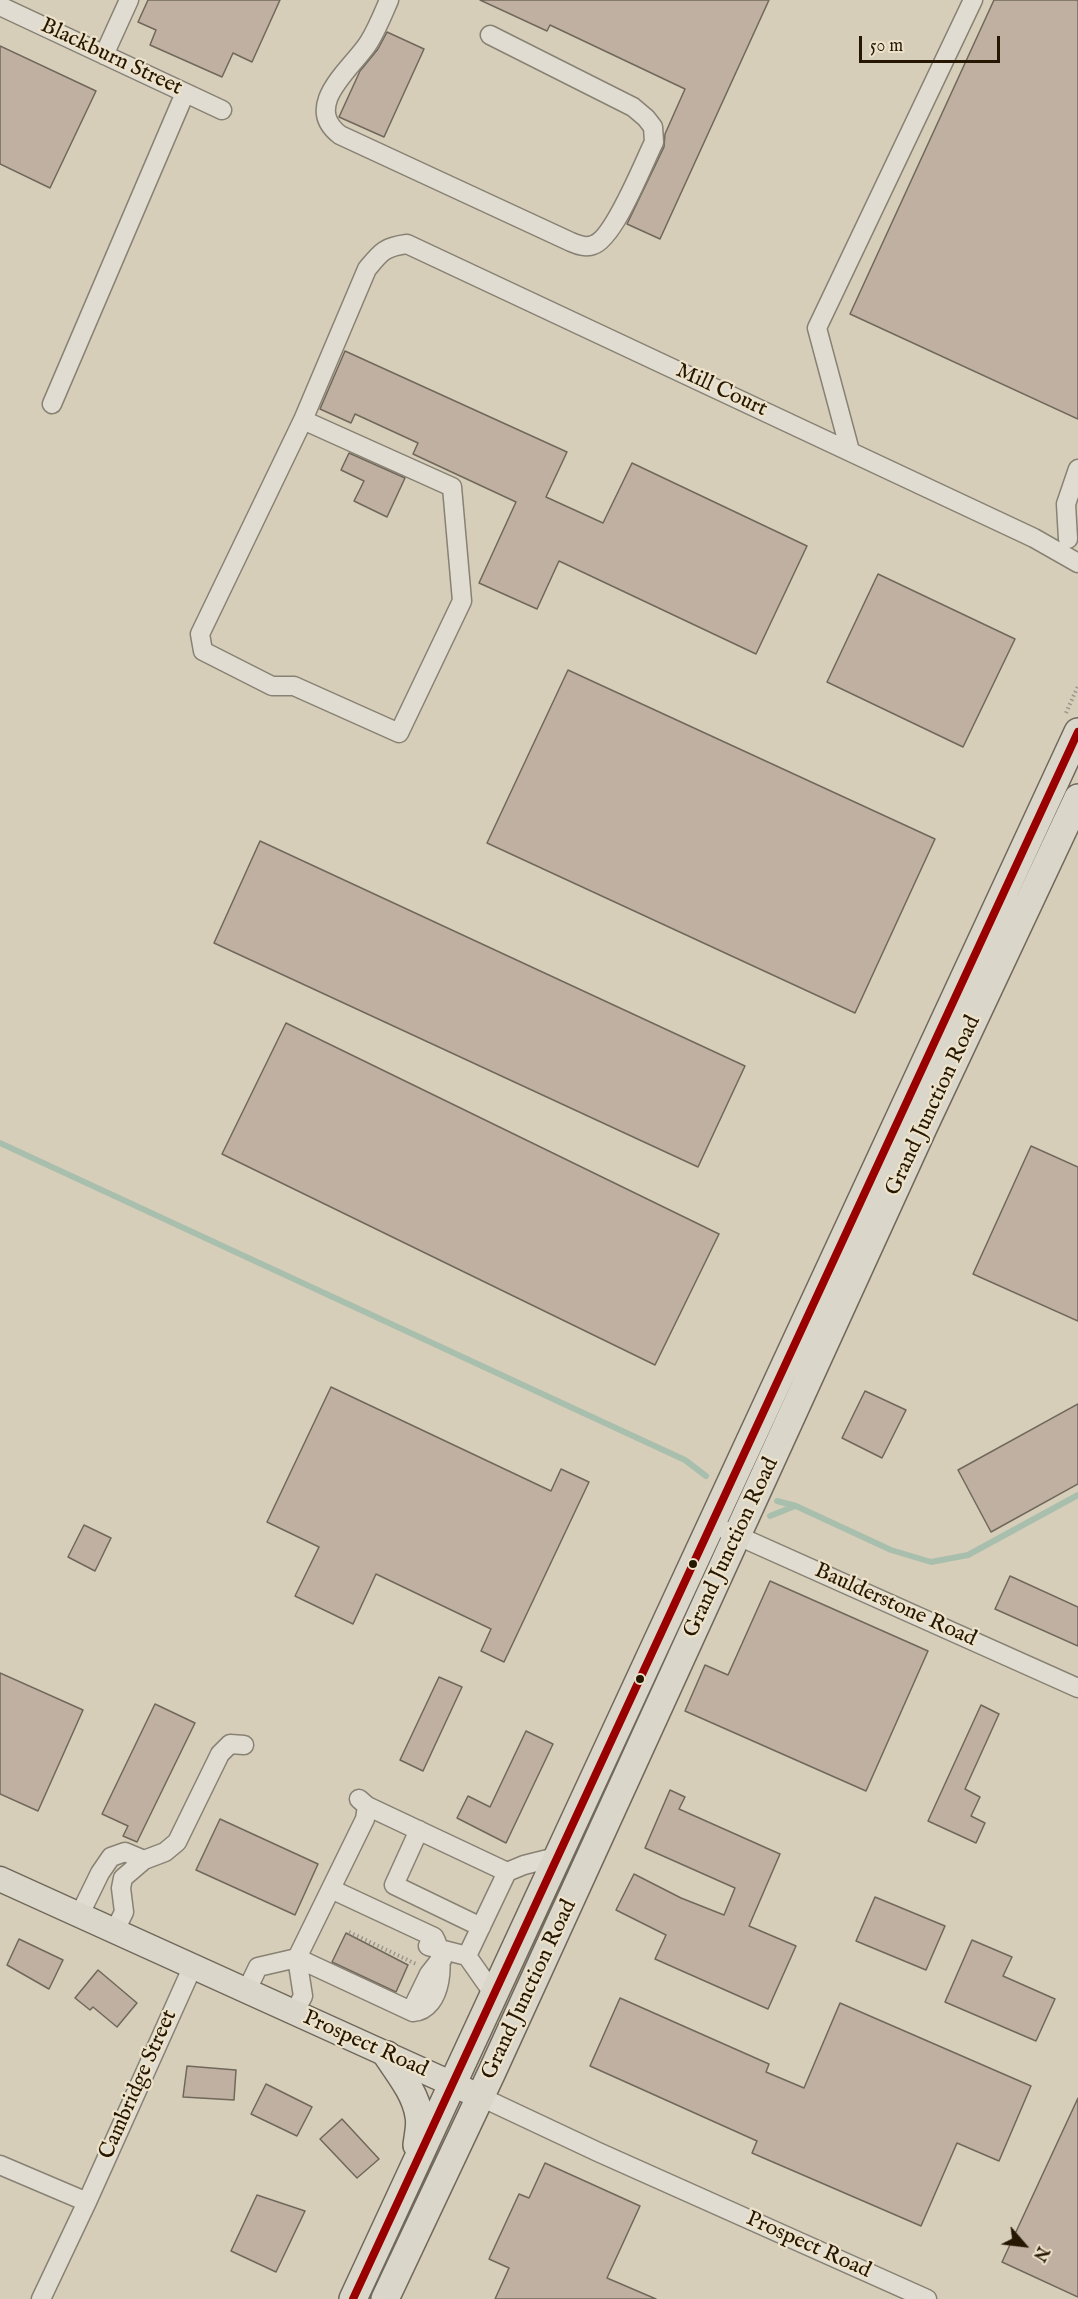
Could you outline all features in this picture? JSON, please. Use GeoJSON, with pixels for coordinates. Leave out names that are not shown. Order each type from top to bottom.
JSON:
{"type":"FeatureCollection","features":[{"type":"Feature","properties":{"kind":"highway","name":"Grand Junction Road"},"geometry":{"type":"LineString","coordinates":[[385,2299],[481,2097],[737,1536],[1078,732]]}},
{"type":"Feature","properties":{"kind":"highway","name":"Grand Junction Road"},"geometry":{"type":"LineString","coordinates":[[353,2299],[451,2084],[486,1983],[556,1857],[711,1525],[912,1122],[1078,798]]}},
{"type":"Feature","properties":{"kind":"highway"},"geometry":{"type":"LineString","coordinates":[[387,2055],[414,2099],[420,2117],[415,2164]]}},
{"type":"Feature","properties":{"kind":"main road","name":"Prospect Road"},"geometry":{"type":"LineString","coordinates":[[0,1879],[192,1968],[481,2097]]}},
{"type":"Feature","properties":{"kind":"street"},"geometry":{"type":"LineString","coordinates":[[104,55],[129,0]]}},
{"type":"Feature","properties":{"kind":"street"},"geometry":{"type":"LineString","coordinates":[[389,0],[370,40],[336,82],[328,98],[327,116],[334,131],[571,242],[581,246],[592,246],[599,243],[613,228],[654,142],[653,127],[646,118],[624,102],[490,34]]}},
{"type":"Feature","properties":{"kind":"street"},"geometry":{"type":"LineString","coordinates":[[850,451],[817,328],[974,0]]}},
{"type":"Feature","properties":{"kind":"street","name":"Blackburn Street"},"geometry":{"type":"LineString","coordinates":[[0,6],[222,110]]}},
{"type":"Feature","properties":{"kind":"street"},"geometry":{"type":"LineString","coordinates":[[52,404],[185,93]]}},
{"type":"Feature","properties":{"kind":"street","name":"Mill Court"},"geometry":{"type":"LineString","coordinates":[[303,420],[367,269],[381,251],[392,246],[407,244],[1034,538],[1078,564]]}},
{"type":"Feature","properties":{"kind":"street"},"geometry":{"type":"LineString","coordinates":[[303,420],[452,487],[462,600],[399,733],[294,686],[272,686],[203,651],[200,634],[303,420]]}},
{"type":"Feature","properties":{"kind":"street"},"geometry":{"type":"LineString","coordinates":[[1073,539],[1066,504],[1078,469]]}},
{"type":"Feature","properties":{"kind":"street","name":"Mill Court"},"geometry":{"type":"LineString","coordinates":[[1034,538],[1073,539]]}},
{"type":"Feature","properties":{"kind":"street","name":"Baulderstone Road"},"geometry":{"type":"LineString","coordinates":[[711,1525],[1078,1689]]}},
{"type":"Feature","properties":{"kind":"street"},"geometry":{"type":"LineString","coordinates":[[114,1932],[124,1912],[121,1888],[123,1878],[144,1860],[165,1852],[177,1842],[220,1754],[230,1744],[244,1745]]}},
{"type":"Feature","properties":{"kind":"street"},"geometry":{"type":"LineString","coordinates":[[294,2013],[303,1996],[297,1958],[365,1819],[363,1802],[507,1872]]}},
{"type":"Feature","properties":{"kind":"street"},"geometry":{"type":"LineString","coordinates":[[420,1830],[394,1885],[481,1927]]}},
{"type":"Feature","properties":{"kind":"street"},"geometry":{"type":"LineString","coordinates":[[79,1916],[100,1873],[111,1857],[125,1852],[144,1860]]}},
{"type":"Feature","properties":{"kind":"street"},"geometry":{"type":"LineString","coordinates":[[467,1956],[507,1872],[556,1857]]}},
{"type":"Feature","properties":{"kind":"street"},"geometry":{"type":"LineString","coordinates":[[246,1992],[258,1967],[297,1958],[411,2011],[434,1959],[434,1937],[411,1932],[328,1893]]}},
{"type":"Feature","properties":{"kind":"street"},"geometry":{"type":"LineString","coordinates":[[411,1932],[423,1919],[432,1903]]}},
{"type":"Feature","properties":{"kind":"street"},"geometry":{"type":"LineString","coordinates":[[467,1956],[486,1983]]}},
{"type":"Feature","properties":{"kind":"street"},"geometry":{"type":"LineString","coordinates":[[434,1959],[467,1956]]}},
{"type":"Feature","properties":{"kind":"street"},"geometry":{"type":"LineString","coordinates":[[434,1959],[457,1963],[486,1983]]}},
{"type":"Feature","properties":{"kind":"street","name":"Cambridge Street"},"geometry":{"type":"LineString","coordinates":[[41,2299],[192,1968]]}},
{"type":"Feature","properties":{"kind":"street","name":"Prospect Road"},"geometry":{"type":"LineString","coordinates":[[481,2097],[609,2157],[927,2299]]}},
{"type":"Feature","properties":{"kind":"street"},"geometry":{"type":"LineString","coordinates":[[0,2165],[87,2202]]}},
{"type":"Feature","properties":{"kind":"path"},"geometry":{"type":"LineString","coordinates":[[349,1932],[434,1959]]}},
{"type":"Feature","properties":{"kind":"building"},"geometry":{"type":"Polygon","coordinates":[[[148,0],[280,0],[252,62],[233,53],[222,77],[150,45],[156,30],[138,22],[148,0]]]}},
{"type":"Feature","properties":{"kind":"building"},"geometry":{"type":"Polygon","coordinates":[[[480,0],[769,0],[660,239],[627,224],[664,147],[665,134],[685,89],[550,25],[547,31],[480,0]]]}},
{"type":"Feature","properties":{"kind":"building"},"geometry":{"type":"Polygon","coordinates":[[[994,0],[1078,0],[1078,419],[850,314],[994,0]]]}},
{"type":"Feature","properties":{"kind":"building"},"geometry":{"type":"Polygon","coordinates":[[[387,32],[424,49],[384,137],[339,117],[360,71],[378,49],[387,32]]]}},
{"type":"Feature","properties":{"kind":"building"},"geometry":{"type":"Polygon","coordinates":[[[0,46],[96,91],[50,188],[0,164],[0,46]]]}},
{"type":"Feature","properties":{"kind":"building"},"geometry":{"type":"Polygon","coordinates":[[[345,351],[567,452],[546,497],[603,523],[632,463],[807,546],[756,654],[559,561],[537,609],[479,583],[516,502],[413,454],[418,443],[355,414],[351,423],[320,409],[345,351]]]}},
{"type":"Feature","properties":{"kind":"building"},"geometry":{"type":"Polygon","coordinates":[[[349,453],[405,478],[387,517],[354,501],[364,481],[341,470],[349,453]]]}},
{"type":"Feature","properties":{"kind":"building"},"geometry":{"type":"Polygon","coordinates":[[[878,574],[1015,639],[963,747],[827,682],[878,574]]]}},
{"type":"Feature","properties":{"kind":"building"},"geometry":{"type":"Polygon","coordinates":[[[568,670],[935,839],[855,1013],[487,843],[568,670]]]}},
{"type":"Feature","properties":{"kind":"building"},"geometry":{"type":"Polygon","coordinates":[[[260,841],[745,1066],[698,1167],[214,943],[260,841]]]}},
{"type":"Feature","properties":{"kind":"building"},"geometry":{"type":"Polygon","coordinates":[[[286,1023],[719,1234],[655,1365],[222,1154],[286,1023]]]}},
{"type":"Feature","properties":{"kind":"building"},"geometry":{"type":"Polygon","coordinates":[[[1031,1146],[1078,1167],[1078,1321],[973,1274],[1031,1146]]]}},
{"type":"Feature","properties":{"kind":"building"},"geometry":{"type":"Polygon","coordinates":[[[331,1387],[551,1491],[561,1469],[589,1482],[504,1662],[481,1651],[491,1629],[376,1574],[353,1624],[295,1596],[319,1547],[267,1522],[331,1387]]]}},
{"type":"Feature","properties":{"kind":"building"},"geometry":{"type":"Polygon","coordinates":[[[865,1391],[906,1410],[882,1458],[842,1438],[865,1391]]]}},
{"type":"Feature","properties":{"kind":"building"},"geometry":{"type":"Polygon","coordinates":[[[1078,1404],[1078,1484],[991,1532],[958,1470],[1078,1404]]]}},
{"type":"Feature","properties":{"kind":"building"},"geometry":{"type":"Polygon","coordinates":[[[84,1525],[111,1538],[95,1571],[68,1557],[84,1525]]]}},
{"type":"Feature","properties":{"kind":"building"},"geometry":{"type":"Polygon","coordinates":[[[1010,1576],[1078,1607],[1078,1646],[995,1609],[1010,1576]]]}},
{"type":"Feature","properties":{"kind":"building"},"geometry":{"type":"Polygon","coordinates":[[[770,1581],[928,1651],[866,1791],[685,1711],[705,1665],[728,1675],[770,1581]]]}},
{"type":"Feature","properties":{"kind":"building"},"geometry":{"type":"Polygon","coordinates":[[[0,1673],[83,1710],[38,1811],[0,1794],[0,1673]]]}},
{"type":"Feature","properties":{"kind":"building"},"geometry":{"type":"Polygon","coordinates":[[[439,1677],[462,1687],[423,1771],[400,1760],[439,1677]]]}},
{"type":"Feature","properties":{"kind":"building"},"geometry":{"type":"Polygon","coordinates":[[[155,1704],[195,1723],[137,1842],[123,1836],[128,1826],[102,1814],[155,1704]]]}},
{"type":"Feature","properties":{"kind":"building"},"geometry":{"type":"Polygon","coordinates":[[[981,1705],[999,1714],[965,1789],[980,1797],[971,1816],[985,1823],[976,1843],[928,1821],[981,1705]]]}},
{"type":"Feature","properties":{"kind":"building"},"geometry":{"type":"Polygon","coordinates":[[[526,1731],[553,1744],[506,1843],[457,1818],[468,1796],[490,1807],[526,1731]]]}},
{"type":"Feature","properties":{"kind":"building"},"geometry":{"type":"Polygon","coordinates":[[[670,1790],[685,1797],[679,1809],[780,1854],[749,1926],[796,1946],[768,2009],[655,1959],[666,1935],[616,1910],[634,1874],[681,1898],[724,1915],[735,1888],[645,1848],[670,1790]]]}},
{"type":"Feature","properties":{"kind":"building"},"geometry":{"type":"Polygon","coordinates":[[[220,1819],[318,1864],[295,1915],[196,1870],[220,1819]]]}},
{"type":"Feature","properties":{"kind":"building"},"geometry":{"type":"Polygon","coordinates":[[[875,1897],[945,1926],[926,1970],[856,1941],[875,1897]]]}},
{"type":"Feature","properties":{"kind":"building"},"geometry":{"type":"Polygon","coordinates":[[[346,1933],[408,1965],[396,1992],[332,1962],[346,1933]]]}},
{"type":"Feature","properties":{"kind":"building"},"geometry":{"type":"Polygon","coordinates":[[[19,1939],[63,1960],[49,1989],[7,1965],[19,1939]]]}},
{"type":"Feature","properties":{"kind":"building"},"geometry":{"type":"Polygon","coordinates":[[[972,1940],[1012,1957],[1003,1976],[1055,1999],[1036,2041],[945,2002],[972,1940]]]}},
{"type":"Feature","properties":{"kind":"building"},"geometry":{"type":"Polygon","coordinates":[[[98,1970],[137,2003],[117,2027],[93,2007],[90,2010],[75,1998],[98,1970]]]}},
{"type":"Feature","properties":{"kind":"building"},"geometry":{"type":"Polygon","coordinates":[[[620,1998],[769,2064],[766,2072],[804,2088],[840,2003],[1031,2086],[999,2161],[957,2143],[921,2226],[752,2153],[757,2141],[590,2066],[620,1998]]]}},
{"type":"Feature","properties":{"kind":"building"},"geometry":{"type":"Polygon","coordinates":[[[187,2066],[236,2070],[234,2100],[183,2097],[187,2066]]]}},
{"type":"Feature","properties":{"kind":"building"},"geometry":{"type":"Polygon","coordinates":[[[266,2084],[312,2107],[297,2136],[251,2114],[266,2084]]]}},
{"type":"Feature","properties":{"kind":"building"},"geometry":{"type":"Polygon","coordinates":[[[1078,2098],[1078,2297],[1002,2262],[1078,2098]]]}},
{"type":"Feature","properties":{"kind":"building"},"geometry":{"type":"Polygon","coordinates":[[[342,2119],[379,2159],[357,2178],[320,2139],[342,2119]]]}},
{"type":"Feature","properties":{"kind":"building"},"geometry":{"type":"Polygon","coordinates":[[[545,2163],[640,2206],[607,2278],[656,2299],[495,2299],[509,2268],[489,2259],[519,2194],[529,2198],[545,2163]]]}},
{"type":"Feature","properties":{"kind":"building"},"geometry":{"type":"Polygon","coordinates":[[[257,2195],[305,2211],[276,2272],[231,2251],[257,2195]]]}},
{"type":"Feature","properties":{"kind":"waterway"},"geometry":{"type":"LineString","coordinates":[[0,1143],[685,1460],[706,1476]]}},
{"type":"Feature","properties":{"kind":"waterway"},"geometry":{"type":"LineString","coordinates":[[777,1501],[796,1506],[891,1550],[931,1562],[968,1555],[1078,1495]]}},
{"type":"Feature","properties":{"kind":"waterway"},"geometry":{"type":"LineString","coordinates":[[770,1516],[795,1506]]}},
{"type":"Feature","properties":{"kind":"transit line"},"geometry":{"type":"LineString","coordinates":[[353,2299],[1078,732]]}}]}
